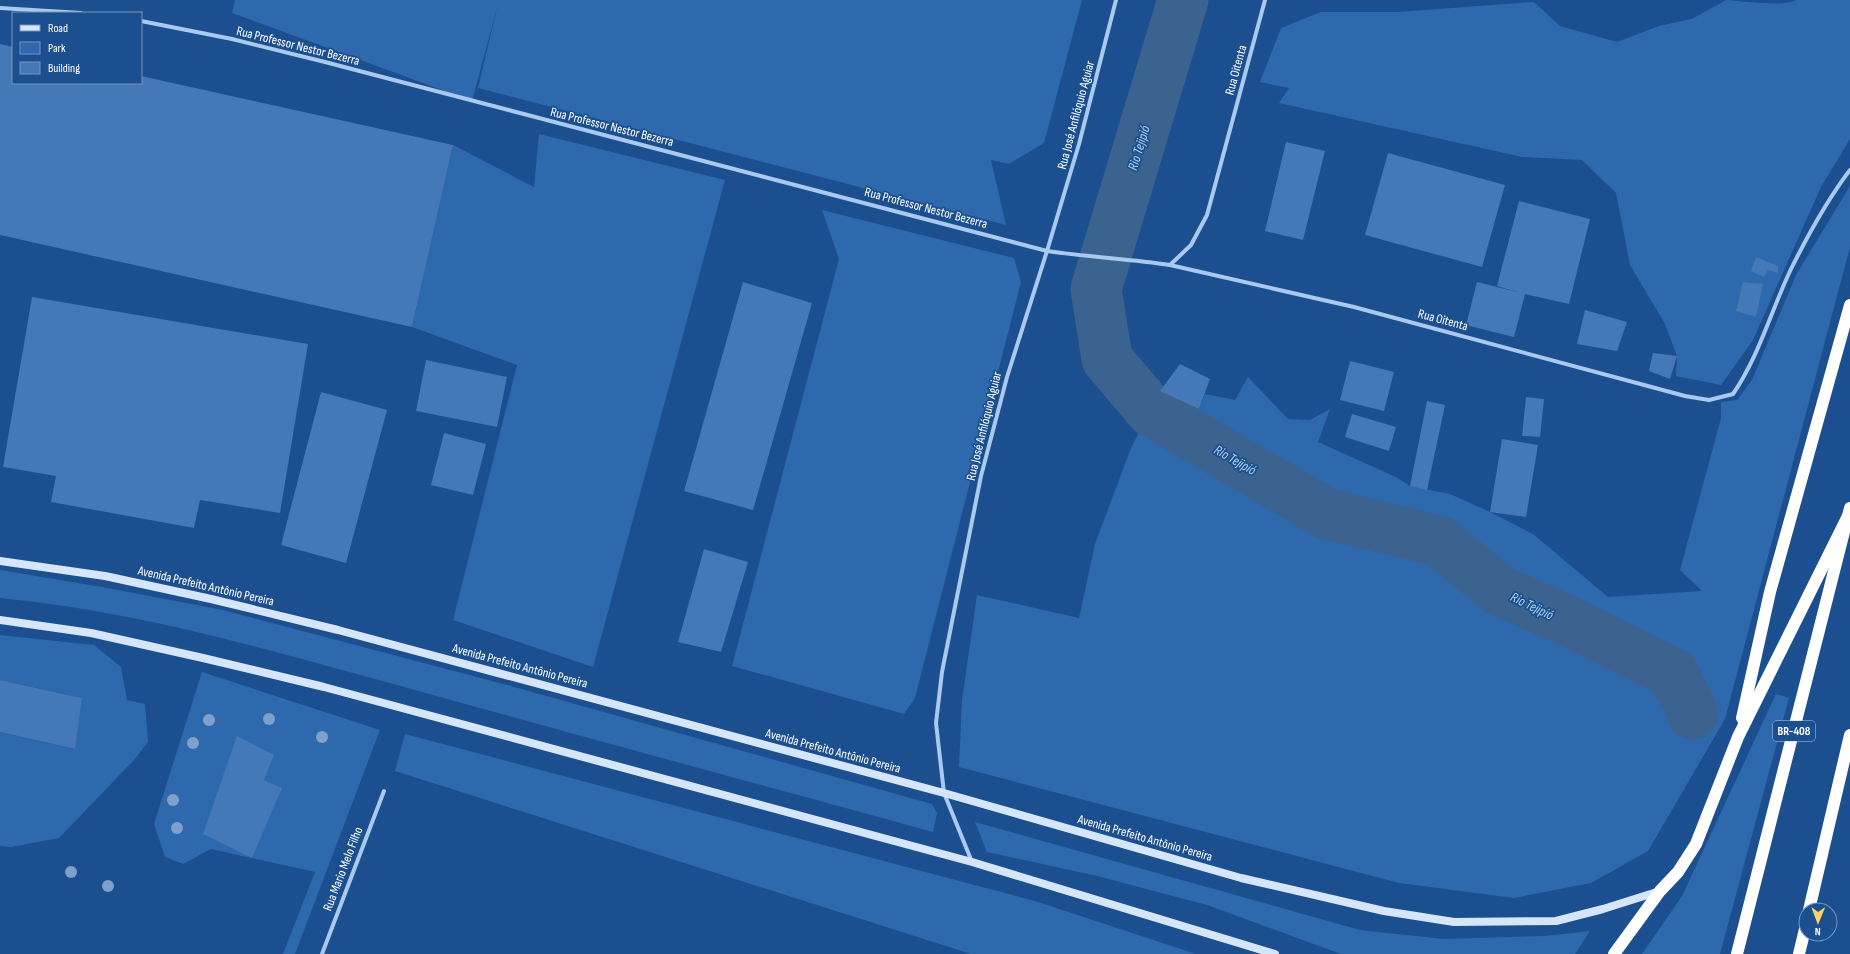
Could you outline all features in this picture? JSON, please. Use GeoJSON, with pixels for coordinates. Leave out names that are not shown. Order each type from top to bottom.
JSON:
{"type":"FeatureCollection","features":[{"type":"Feature","properties":{"kind":"highway"},"geometry":{"type":"LineString","coordinates":[[1738,737],[1770,592],[1850,305]]}},
{"type":"Feature","properties":{"kind":"highway"},"geometry":{"type":"LineString","coordinates":[[1614,954],[1660,891],[1678,872],[1696,844],[1738,737],[1849,512]]}},
{"type":"Feature","properties":{"kind":"highway","name":"BR-408"},"geometry":{"type":"LineString","coordinates":[[1737,954],[1849,512]]}},
{"type":"Feature","properties":{"kind":"highway"},"geometry":{"type":"LineString","coordinates":[[1811,902],[1850,735]]}},
{"type":"Feature","properties":{"kind":"highway"},"geometry":{"type":"LineString","coordinates":[[1799,954],[1802,942]]}},
{"type":"Feature","properties":{"kind":"street","name":"Rua José Anfilóquio Aguiar"},"geometry":{"type":"LineString","coordinates":[[972,862],[944,793],[936,723],[948,643],[981,476],[1007,377],[1079,144],[1116,0]]}},
{"type":"Feature","properties":{"kind":"street","name":"Rua Oitenta"},"geometry":{"type":"LineString","coordinates":[[1170,265],[1191,245],[1207,215],[1265,0]]}},
{"type":"Feature","properties":{"kind":"street"},"geometry":{"type":"LineString","coordinates":[[0,8],[65,12]]}},
{"type":"Feature","properties":{"kind":"street","name":"Rua Professor Nestor Bezerra"},"geometry":{"type":"LineString","coordinates":[[142,21],[232,39],[325,62],[1047,251],[1127,259]]}},
{"type":"Feature","properties":{"kind":"street","name":"Rua Oitenta"},"geometry":{"type":"LineString","coordinates":[[1127,259],[1170,265],[1354,307],[1700,400],[1709,400],[1733,394],[1745,376],[1791,269],[1823,212],[1850,170]]}},
{"type":"Feature","properties":{"kind":"street","name":"Avenida Prefeito Antônio Pereira"},"geometry":{"type":"LineString","coordinates":[[0,561],[105,576],[338,630],[944,793],[1241,878],[1384,911],[1454,922],[1556,920],[1603,909],[1660,891]]}},
{"type":"Feature","properties":{"kind":"street"},"geometry":{"type":"LineString","coordinates":[[0,620],[91,632],[256,671],[570,752],[972,862],[1275,954]]}},
{"type":"Feature","properties":{"kind":"street","name":"Rua Mario Melo Filho"},"geometry":{"type":"LineString","coordinates":[[322,954],[384,791]]}},
{"type":"Feature","properties":{"kind":"green space"},"geometry":{"type":"Polygon","coordinates":[[[235,0],[1082,0],[1044,143],[1009,164],[991,160],[1006,225],[478,88],[498,4],[472,101],[232,13],[235,0]]]}},
{"type":"Feature","properties":{"kind":"green space"},"geometry":{"type":"Polygon","coordinates":[[[1726,0],[1782,3],[1796,0],[1850,0],[1850,139],[1821,187],[1753,340],[1721,385],[1676,376],[1677,356],[1665,324],[1630,265],[1616,193],[1582,160],[1522,157],[1279,103],[1289,88],[1260,82],[1281,28],[1321,12],[1397,12],[1534,2],[1560,26],[1617,42],[1659,26],[1692,19],[1726,0]]]}},
{"type":"Feature","properties":{"kind":"green space"},"geometry":{"type":"Polygon","coordinates":[[[539,134],[725,180],[593,667],[453,620],[517,365],[412,327],[453,145],[534,187],[539,134]]]}},
{"type":"Feature","properties":{"kind":"green space"},"geometry":{"type":"Polygon","coordinates":[[[1850,186],[1850,247],[1725,719],[1648,851],[1591,883],[1514,898],[1399,883],[959,767],[962,700],[977,595],[1079,618],[1095,544],[1131,448],[1160,391],[1199,409],[1205,394],[1235,400],[1248,377],[1288,419],[1310,420],[1330,409],[1318,442],[1396,477],[1410,486],[1450,494],[1533,534],[1608,597],[1702,591],[1680,570],[1721,418],[1721,402],[1737,400],[1752,380],[1796,275],[1850,186]]]}},
{"type":"Feature","properties":{"kind":"green space"},"geometry":{"type":"Polygon","coordinates":[[[822,210],[1014,258],[1021,282],[915,698],[904,714],[732,666],[839,259],[822,210]]]}},
{"type":"Feature","properties":{"kind":"green space"},"geometry":{"type":"Polygon","coordinates":[[[0,570],[102,587],[223,610],[511,686],[932,804],[937,813],[933,832],[261,648],[157,623],[105,613],[53,604],[0,598],[0,570]]]}},
{"type":"Feature","properties":{"kind":"green space"},"geometry":{"type":"Polygon","coordinates":[[[0,635],[94,645],[121,667],[127,700],[145,704],[148,742],[134,760],[59,838],[11,847],[0,846],[0,732],[74,749],[82,698],[0,680],[0,635]]]}},
{"type":"Feature","properties":{"kind":"green space"},"geometry":{"type":"Polygon","coordinates":[[[202,672],[380,730],[295,954],[283,954],[315,872],[211,849],[183,864],[165,857],[154,824],[202,672]]]}},
{"type":"Feature","properties":{"kind":"green space"},"geometry":{"type":"Polygon","coordinates":[[[1776,694],[1789,698],[1720,954],[1642,954],[1682,896],[1776,694]]]}},
{"type":"Feature","properties":{"kind":"green space"},"geometry":{"type":"Polygon","coordinates":[[[405,734],[1035,901],[1196,954],[971,954],[395,771],[405,734]]]}},
{"type":"Feature","properties":{"kind":"green space"},"geometry":{"type":"Polygon","coordinates":[[[975,822],[1360,930],[1444,939],[1544,936],[1590,931],[1575,954],[1341,954],[1207,905],[1097,876],[987,852],[975,822]]]}},
{"type":"Feature","properties":{"kind":"building"},"geometry":{"type":"Polygon","coordinates":[[[0,44],[12,47],[12,84],[142,84],[142,76],[453,145],[412,327],[0,235],[0,44]]]}},
{"type":"Feature","properties":{"kind":"building"},"geometry":{"type":"Polygon","coordinates":[[[1286,142],[1325,151],[1303,240],[1265,231],[1286,142]]]}},
{"type":"Feature","properties":{"kind":"building"},"geometry":{"type":"Polygon","coordinates":[[[1388,153],[1505,185],[1482,267],[1365,235],[1388,153]]]}},
{"type":"Feature","properties":{"kind":"building"},"geometry":{"type":"Polygon","coordinates":[[[1519,201],[1590,219],[1569,304],[1525,294],[1514,337],[1466,325],[1477,282],[1517,292],[1497,286],[1519,201]]]}},
{"type":"Feature","properties":{"kind":"building"},"geometry":{"type":"Polygon","coordinates":[[[1756,257],[1778,266],[1778,273],[1768,270],[1764,277],[1751,271],[1756,257]]]}},
{"type":"Feature","properties":{"kind":"building"},"geometry":{"type":"Polygon","coordinates":[[[743,282],[812,303],[753,510],[684,491],[743,282]]]}},
{"type":"Feature","properties":{"kind":"building"},"geometry":{"type":"Polygon","coordinates":[[[1743,282],[1763,284],[1756,317],[1736,311],[1743,282]]]}},
{"type":"Feature","properties":{"kind":"building"},"geometry":{"type":"Polygon","coordinates":[[[32,297],[308,344],[280,513],[200,500],[194,528],[51,502],[56,476],[3,467],[32,297]]]}},
{"type":"Feature","properties":{"kind":"building"},"geometry":{"type":"Polygon","coordinates":[[[1585,310],[1627,322],[1617,351],[1577,344],[1585,310]]]}},
{"type":"Feature","properties":{"kind":"building"},"geometry":{"type":"Polygon","coordinates":[[[1653,353],[1677,356],[1670,379],[1649,371],[1653,353]]]}},
{"type":"Feature","properties":{"kind":"building"},"geometry":{"type":"Polygon","coordinates":[[[426,360],[507,377],[497,427],[416,411],[426,360]]]}},
{"type":"Feature","properties":{"kind":"building"},"geometry":{"type":"Polygon","coordinates":[[[1350,361],[1394,372],[1384,411],[1340,400],[1350,361]]]}},
{"type":"Feature","properties":{"kind":"building"},"geometry":{"type":"Polygon","coordinates":[[[1180,364],[1210,379],[1199,409],[1160,391],[1180,364]]]}},
{"type":"Feature","properties":{"kind":"building"},"geometry":{"type":"Polygon","coordinates":[[[321,392],[387,410],[346,563],[281,545],[321,392]]]}},
{"type":"Feature","properties":{"kind":"building"},"geometry":{"type":"Polygon","coordinates":[[[1526,397],[1544,399],[1540,437],[1522,436],[1526,397]]]}},
{"type":"Feature","properties":{"kind":"building"},"geometry":{"type":"Polygon","coordinates":[[[1427,401],[1445,405],[1427,490],[1410,486],[1427,401]]]}},
{"type":"Feature","properties":{"kind":"building"},"geometry":{"type":"Polygon","coordinates":[[[1352,414],[1396,427],[1389,451],[1345,437],[1352,414]]]}},
{"type":"Feature","properties":{"kind":"building"},"geometry":{"type":"Polygon","coordinates":[[[444,433],[486,444],[473,495],[431,485],[444,433]]]}},
{"type":"Feature","properties":{"kind":"building"},"geometry":{"type":"Polygon","coordinates":[[[1502,439],[1538,445],[1526,517],[1490,512],[1502,439]]]}},
{"type":"Feature","properties":{"kind":"building"},"geometry":{"type":"Polygon","coordinates":[[[704,549],[748,562],[721,652],[678,642],[704,549]]]}},
{"type":"Feature","properties":{"kind":"building"},"geometry":{"type":"Polygon","coordinates":[[[0,680],[82,698],[75,749],[0,732],[0,680]]]}},
{"type":"Feature","properties":{"kind":"building"},"geometry":{"type":"Polygon","coordinates":[[[237,736],[274,755],[264,780],[282,788],[252,858],[203,834],[237,736]]]}},
{"type":"Feature","properties":{"kind":"waterway","name":"Rio Tejipió"},"geometry":{"type":"LineString","coordinates":[[1183,0],[1096,289],[1107,359],[1151,411],[1327,514],[1439,541],[1500,591],[1564,619],[1674,674],[1693,714]]}}]}
